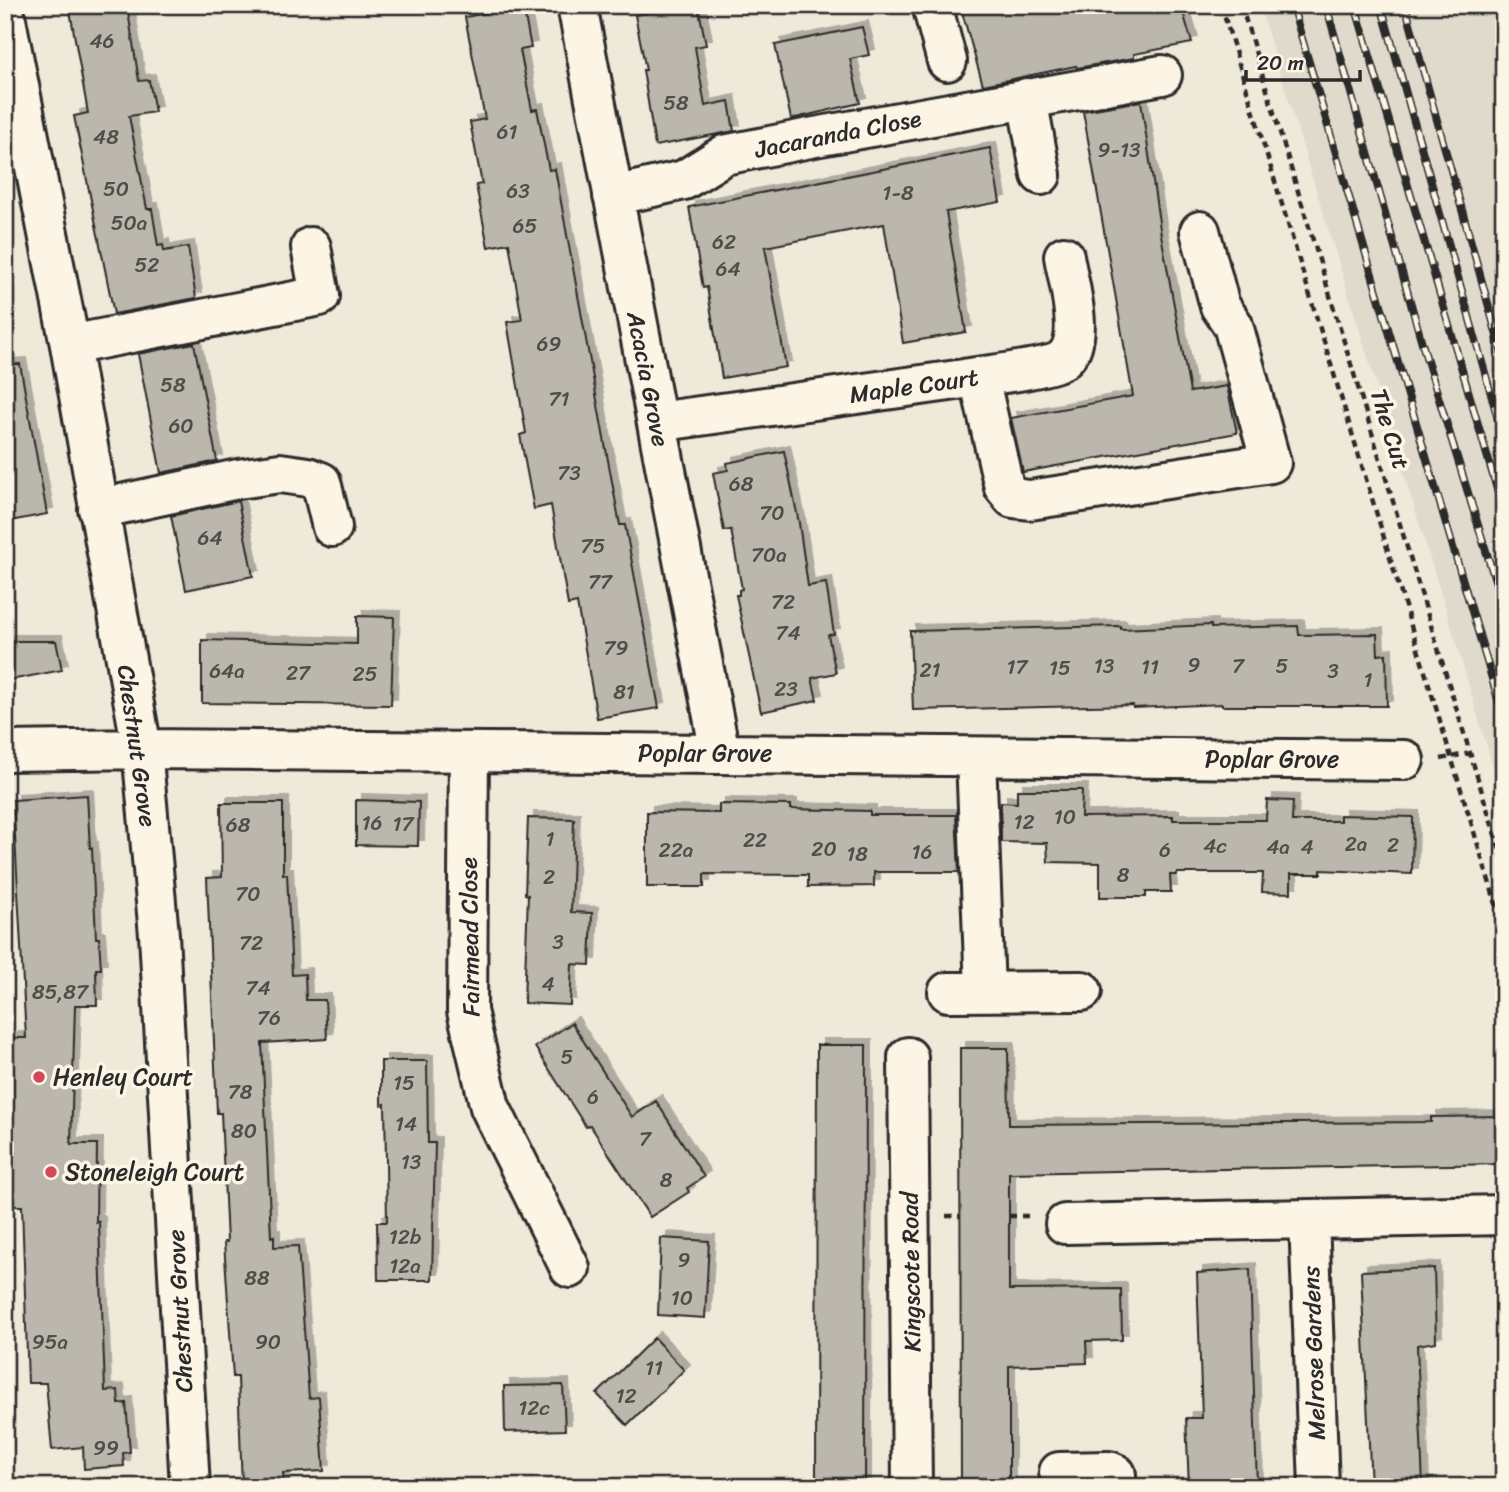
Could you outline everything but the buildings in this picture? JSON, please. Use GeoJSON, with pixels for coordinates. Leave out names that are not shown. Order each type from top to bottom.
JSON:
{"type":"FeatureCollection","features":[{"type":"Feature","properties":{"kind":"street","name":"Acacia Grove"},"geometry":{"type":"LineString","coordinates":[[578,5],[720,753]]}},
{"type":"Feature","properties":{"kind":"street"},"geometry":{"type":"LineString","coordinates":[[932,5],[947,61]]}},
{"type":"Feature","properties":{"kind":"street","name":"Chestnut Grove"},"geometry":{"type":"LineString","coordinates":[[5,15],[70,345],[142,749],[159,935],[190,1487]]}},
{"type":"Feature","properties":{"kind":"street","name":"Jacaranda Close"},"geometry":{"type":"LineString","coordinates":[[613,197],[684,180],[724,155],[1161,75]]}},
{"type":"Feature","properties":{"kind":"street"},"geometry":{"type":"LineString","coordinates":[[1027,98],[1041,175]]}},
{"type":"Feature","properties":{"kind":"street"},"geometry":{"type":"LineString","coordinates":[[979,377],[1004,487],[1013,498],[1030,500],[1271,463],[1233,325],[1220,306],[1200,231]]}},
{"type":"Feature","properties":{"kind":"street"},"geometry":{"type":"LineString","coordinates":[[70,345],[320,296],[311,247]]}},
{"type":"Feature","properties":{"kind":"street","name":"Maple Court"},"geometry":{"type":"LineString","coordinates":[[657,422],[979,377],[1035,368],[1063,360],[1073,345],[1075,320],[1064,256]]}},
{"type":"Feature","properties":{"kind":"street"},"geometry":{"type":"LineString","coordinates":[[98,509],[238,479],[280,473],[321,482],[332,527]]}},
{"type":"Feature","properties":{"kind":"street","name":"Poplar Grove"},"geometry":{"type":"LineString","coordinates":[[5,751],[142,749],[1404,760]]}},
{"type":"Feature","properties":{"kind":"street","name":"Fairmead Close"},"geometry":{"type":"LineString","coordinates":[[469,752],[467,1011],[490,1107],[570,1268]]}},
{"type":"Feature","properties":{"kind":"street"},"geometry":{"type":"LineString","coordinates":[[976,757],[985,991]]}},
{"type":"Feature","properties":{"kind":"street"},"geometry":{"type":"LineString","coordinates":[[948,992],[1082,990]]}},
{"type":"Feature","properties":{"kind":"street","name":"Kingscote Road"},"geometry":{"type":"LineString","coordinates":[[908,1057],[912,1487]]}},
{"type":"Feature","properties":{"kind":"street"},"geometry":{"type":"LineString","coordinates":[[1065,1224],[1504,1215]]}},
{"type":"Feature","properties":{"kind":"street","name":"Melrose Gardens"},"geometry":{"type":"LineString","coordinates":[[1309,1219],[1319,1487]]}},
{"type":"Feature","properties":{"kind":"street"},"geometry":{"type":"LineString","coordinates":[[1059,1472],[1110,1471],[1116,1474],[1116,1487]]}},
{"type":"Feature","properties":{"kind":"path"},"geometry":{"type":"LineString","coordinates":[[1221,5],[1504,930]]}},
{"type":"Feature","properties":{"kind":"path","name":"The Cut"},"geometry":{"type":"LineString","coordinates":[[1241,5],[1504,864]]}},
{"type":"Feature","properties":{"kind":"shaded area"},"geometry":{"type":"Polygon","coordinates":[[[1259,5],[1504,5],[1504,804],[1454,636],[1259,5]]]}},
{"type":"Feature","properties":{"kind":"railway"},"geometry":{"type":"LineString","coordinates":[[1292,5],[1504,719]]}},
{"type":"Feature","properties":{"kind":"railway"},"geometry":{"type":"LineString","coordinates":[[1326,5],[1426,357],[1504,609]]}},
{"type":"Feature","properties":{"kind":"railway"},"geometry":{"type":"LineString","coordinates":[[1355,5],[1504,513]]}},
{"type":"Feature","properties":{"kind":"railway"},"geometry":{"type":"LineString","coordinates":[[1381,5],[1504,440]]}},
{"type":"Feature","properties":{"kind":"railway"},"geometry":{"type":"LineString","coordinates":[[1405,5],[1504,361]]}},
{"type":"Feature","properties":{"kind":"place","name":"Henley Court"},"geometry":{"type":"Point","coordinates":[39,1077]}},
{"type":"Feature","properties":{"kind":"place","name":"Stoneleigh Court"},"geometry":{"type":"Point","coordinates":[51,1172]}}]}
